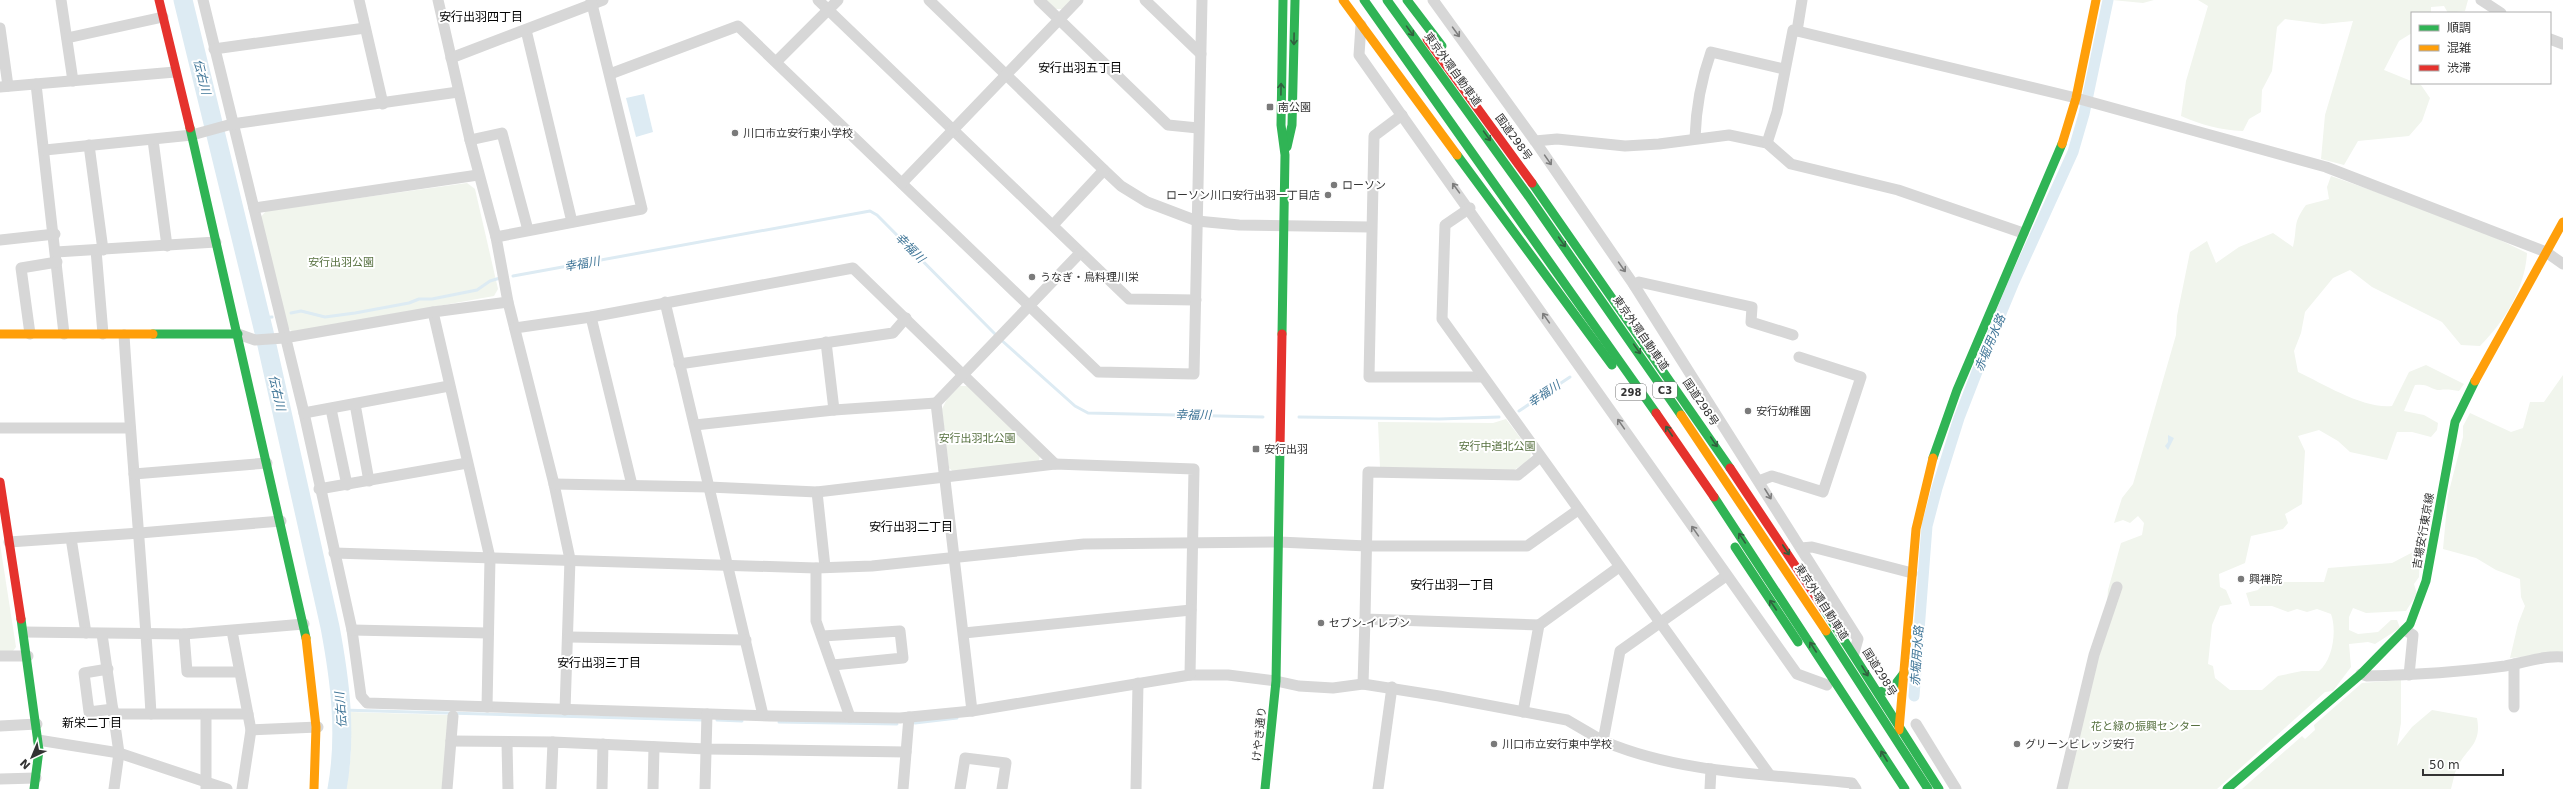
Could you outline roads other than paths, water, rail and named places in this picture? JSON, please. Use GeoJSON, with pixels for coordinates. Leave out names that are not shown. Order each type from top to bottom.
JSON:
{"type":"FeatureCollection","features":[{"type":"Feature","properties":{"kind":"main road"},"geometry":{"type":"LineString","coordinates":[[159,0],[175,72],[193,134],[216,242],[304,624],[316,700],[318,727],[314,789]]}},
{"type":"Feature","properties":{"kind":"main road"},"geometry":{"type":"LineString","coordinates":[[1283,0],[1281,125],[1285,156]]}},
{"type":"Feature","properties":{"kind":"main road"},"geometry":{"type":"LineString","coordinates":[[1285,156],[1292,125],[1295,0]]}},
{"type":"Feature","properties":{"kind":"main road"},"geometry":{"type":"LineString","coordinates":[[1343,0],[1618,374]]}},
{"type":"Feature","properties":{"kind":"main road","name":"東京外環自動車道"},"geometry":{"type":"LineString","coordinates":[[1387,0],[1517,178],[1654,374],[1756,523],[1928,789]]}},
{"type":"Feature","properties":{"kind":"main road","name":"国道298号"},"geometry":{"type":"LineString","coordinates":[[1399,0],[1518,161],[1654,356],[1854,653],[1939,789]]}},
{"type":"Feature","properties":{"kind":"main road"},"geometry":{"type":"LineString","coordinates":[[1407,0],[1530,167],[1582,243],[1654,356]]}},
{"type":"Feature","properties":{"kind":"main road"},"geometry":{"type":"LineString","coordinates":[[1895,789],[1912,573],[1922,498],[1936,448],[1957,390],[2061,146],[2076,98],[2096,0]]}},
{"type":"Feature","properties":{"kind":"main road","name":"298"},"geometry":{"type":"LineString","coordinates":[[1359,2],[1618,374],[1687,476]]}},
{"type":"Feature","properties":{"kind":"main road","name":"C3"},"geometry":{"type":"LineString","coordinates":[[1359,2],[1514,208],[1637,384],[1750,550],[1905,789]]}},
{"type":"Feature","properties":{"kind":"main road","name":"けやき通り"},"geometry":{"type":"LineString","coordinates":[[1265,789],[1276,681],[1285,156]]}},
{"type":"Feature","properties":{"kind":"main road","name":"吉場安行東京線"},"geometry":{"type":"LineString","coordinates":[[2227,789],[2362,674],[2405,630],[2417,610],[2426,581],[2455,422],[2465,399],[2563,222]]}},
{"type":"Feature","properties":{"kind":"main road"},"geometry":{"type":"LineString","coordinates":[[0,334],[238,334]]}},
{"type":"Feature","properties":{"kind":"main road"},"geometry":{"type":"LineString","coordinates":[[0,482],[1,498],[10,542],[37,724],[38,740],[35,784]]}},
{"type":"Feature","properties":{"kind":"main road"},"geometry":{"type":"LineString","coordinates":[[1717,520],[1895,789]]}},
{"type":"Feature","properties":{"kind":"main road"},"geometry":{"type":"LineString","coordinates":[[1878,692],[1891,690],[1904,673]]}},
{"type":"Feature","properties":{"kind":"street"},"geometry":{"type":"LineString","coordinates":[[61,0],[73,81]]}},
{"type":"Feature","properties":{"kind":"street"},"geometry":{"type":"LineString","coordinates":[[203,0],[232,124],[254,208],[283,338],[304,413],[319,489],[352,630],[361,696],[367,703],[707,714],[909,717],[972,711],[1138,683],[1190,676],[1228,675],[1276,681],[1299,686],[1334,688],[1363,684],[1392,688],[1567,720],[1603,741],[1633,753],[1660,761],[1711,769],[1852,783],[1856,789]]}},
{"type":"Feature","properties":{"kind":"street"},"geometry":{"type":"LineString","coordinates":[[359,0],[383,104]]}},
{"type":"Feature","properties":{"kind":"street"},"geometry":{"type":"LineString","coordinates":[[438,0],[478,175],[496,237],[508,302],[554,484],[570,559],[569,637],[565,710]]}},
{"type":"Feature","properties":{"kind":"street"},"geometry":{"type":"LineString","coordinates":[[451,58],[526,30],[592,2],[603,0]]}},
{"type":"Feature","properties":{"kind":"street"},"geometry":{"type":"LineString","coordinates":[[818,0],[1053,225],[1080,254],[1129,299],[1196,300]]}},
{"type":"Feature","properties":{"kind":"street"},"geometry":{"type":"LineString","coordinates":[[777,61],[838,0]]}},
{"type":"Feature","properties":{"kind":"street"},"geometry":{"type":"LineString","coordinates":[[929,0],[1104,170],[1122,186],[1147,202],[1197,221],[1284,227],[1370,227]]}},
{"type":"Feature","properties":{"kind":"street"},"geometry":{"type":"LineString","coordinates":[[1039,0],[1168,125],[1198,128]]}},
{"type":"Feature","properties":{"kind":"street"},"geometry":{"type":"LineString","coordinates":[[902,183],[1058,19],[1078,0]]}},
{"type":"Feature","properties":{"kind":"street"},"geometry":{"type":"LineString","coordinates":[[1145,0],[1201,54]]}},
{"type":"Feature","properties":{"kind":"street"},"geometry":{"type":"LineString","coordinates":[[610,74],[738,26],[777,61],[1098,372],[1194,374],[1198,128],[1202,0]]}},
{"type":"Feature","properties":{"kind":"street"},"geometry":{"type":"LineString","coordinates":[[1433,0],[1535,141],[1634,285],[1858,639],[1854,653]]}},
{"type":"Feature","properties":{"kind":"street"},"geometry":{"type":"LineString","coordinates":[[1797,31],[1802,0]]}},
{"type":"Feature","properties":{"kind":"street"},"geometry":{"type":"LineString","coordinates":[[2481,0],[2499,12]]}},
{"type":"Feature","properties":{"kind":"street"},"geometry":{"type":"LineString","coordinates":[[496,237],[642,209],[592,2]]}},
{"type":"Feature","properties":{"kind":"street"},"geometry":{"type":"LineString","coordinates":[[67,38],[163,17]]}},
{"type":"Feature","properties":{"kind":"street"},"geometry":{"type":"LineString","coordinates":[[1361,24],[1359,55],[1470,208],[1726,576],[1797,674],[1827,685]]}},
{"type":"Feature","properties":{"kind":"street"},"geometry":{"type":"LineString","coordinates":[[0,28],[4,86],[175,72]]}},
{"type":"Feature","properties":{"kind":"street"},"geometry":{"type":"LineString","coordinates":[[214,48],[365,28]]}},
{"type":"Feature","properties":{"kind":"street"},"geometry":{"type":"LineString","coordinates":[[526,30],[572,222]]}},
{"type":"Feature","properties":{"kind":"street"},"geometry":{"type":"LineString","coordinates":[[1767,143],[1777,112],[1784,69],[1793,30],[2076,98],[2326,167],[2546,252],[2563,264]]}},
{"type":"Feature","properties":{"kind":"street"},"geometry":{"type":"LineString","coordinates":[[2551,39],[2563,44]]}},
{"type":"Feature","properties":{"kind":"street"},"geometry":{"type":"LineString","coordinates":[[1695,138],[1695,120],[1704,71],[1711,52],[1784,69]]}},
{"type":"Feature","properties":{"kind":"street"},"geometry":{"type":"LineString","coordinates":[[36,84],[45,150],[64,334]]}},
{"type":"Feature","properties":{"kind":"street"},"geometry":{"type":"LineString","coordinates":[[45,150],[153,140],[193,134],[232,124],[383,104],[458,92]]}},
{"type":"Feature","properties":{"kind":"street"},"geometry":{"type":"LineString","coordinates":[[1402,115],[1374,136],[1370,227],[1369,377],[1482,377]]}},
{"type":"Feature","properties":{"kind":"street"},"geometry":{"type":"LineString","coordinates":[[470,140],[502,133],[528,230]]}},
{"type":"Feature","properties":{"kind":"street"},"geometry":{"type":"LineString","coordinates":[[1535,141],[1557,139],[1625,146],[1659,144],[1695,138],[1729,135],[1767,143],[1791,164],[1898,190],[2023,233]]}},
{"type":"Feature","properties":{"kind":"street"},"geometry":{"type":"LineString","coordinates":[[153,140],[167,246]]}},
{"type":"Feature","properties":{"kind":"street"},"geometry":{"type":"LineString","coordinates":[[89,145],[99,250],[103,334]]}},
{"type":"Feature","properties":{"kind":"street"},"geometry":{"type":"LineString","coordinates":[[1053,225],[1104,170]]}},
{"type":"Feature","properties":{"kind":"street"},"geometry":{"type":"LineString","coordinates":[[254,208],[478,175]]}},
{"type":"Feature","properties":{"kind":"street"},"geometry":{"type":"LineString","coordinates":[[1470,208],[1445,224],[1442,319],[1482,377],[1660,622],[1768,774]]}},
{"type":"Feature","properties":{"kind":"street"},"geometry":{"type":"LineString","coordinates":[[0,240],[54,234]]}},
{"type":"Feature","properties":{"kind":"street"},"geometry":{"type":"LineString","coordinates":[[30,334],[21,268],[57,258],[99,250],[216,242]]}},
{"type":"Feature","properties":{"kind":"street"},"geometry":{"type":"LineString","coordinates":[[695,425],[834,410],[936,403],[1080,254]]}},
{"type":"Feature","properties":{"kind":"street"},"geometry":{"type":"LineString","coordinates":[[515,328],[591,317],[853,268],[964,374],[1055,464]]}},
{"type":"Feature","properties":{"kind":"street"},"geometry":{"type":"LineString","coordinates":[[1634,285],[1639,282],[1752,308],[1751,322],[1793,335]]}},
{"type":"Feature","properties":{"kind":"street"},"geometry":{"type":"LineString","coordinates":[[238,334],[255,340],[283,338],[432,312],[508,302]]}},
{"type":"Feature","properties":{"kind":"street"},"geometry":{"type":"LineString","coordinates":[[665,302],[763,715]]}},
{"type":"Feature","properties":{"kind":"street"},"geometry":{"type":"LineString","coordinates":[[432,312],[490,558],[487,707]]}},
{"type":"Feature","properties":{"kind":"street"},"geometry":{"type":"LineString","coordinates":[[591,317],[632,485]]}},
{"type":"Feature","properties":{"kind":"street"},"geometry":{"type":"LineString","coordinates":[[679,364],[893,333],[906,318]]}},
{"type":"Feature","properties":{"kind":"street"},"geometry":{"type":"LineString","coordinates":[[124,335],[130,428],[140,534],[151,714]]}},
{"type":"Feature","properties":{"kind":"street"},"geometry":{"type":"LineString","coordinates":[[826,342],[834,410]]}},
{"type":"Feature","properties":{"kind":"street"},"geometry":{"type":"LineString","coordinates":[[1759,481],[1772,476],[1823,492],[1861,377],[1799,357]]}},
{"type":"Feature","properties":{"kind":"street"},"geometry":{"type":"LineString","coordinates":[[304,413],[449,386]]}},
{"type":"Feature","properties":{"kind":"street"},"geometry":{"type":"LineString","coordinates":[[936,403],[946,478],[972,711]]}},
{"type":"Feature","properties":{"kind":"street"},"geometry":{"type":"LineString","coordinates":[[354,404],[370,481]]}},
{"type":"Feature","properties":{"kind":"street"},"geometry":{"type":"LineString","coordinates":[[331,409],[347,485]]}},
{"type":"Feature","properties":{"kind":"street"},"geometry":{"type":"LineString","coordinates":[[0,428],[130,428]]}},
{"type":"Feature","properties":{"kind":"street"},"geometry":{"type":"LineString","coordinates":[[1363,684],[1368,472],[1518,475],[1540,456]]}},
{"type":"Feature","properties":{"kind":"street"},"geometry":{"type":"LineString","coordinates":[[319,489],[370,481],[468,462]]}},
{"type":"Feature","properties":{"kind":"street"},"geometry":{"type":"LineString","coordinates":[[134,474],[267,463]]}},
{"type":"Feature","properties":{"kind":"street"},"geometry":{"type":"LineString","coordinates":[[554,484],[709,487],[817,492],[1055,464],[1194,470],[1190,676]]}},
{"type":"Feature","properties":{"kind":"street"},"geometry":{"type":"LineString","coordinates":[[817,492],[820,568],[816,621],[823,636],[850,717]]}},
{"type":"Feature","properties":{"kind":"street"},"geometry":{"type":"LineString","coordinates":[[334,553],[570,559],[820,568],[872,566],[1084,544],[1279,542],[1367,546],[1527,546],[1578,510]]}},
{"type":"Feature","properties":{"kind":"street"},"geometry":{"type":"LineString","coordinates":[[10,542],[140,534],[281,521]]}},
{"type":"Feature","properties":{"kind":"street"},"geometry":{"type":"LineString","coordinates":[[72,538],[86,633]]}},
{"type":"Feature","properties":{"kind":"street"},"geometry":{"type":"LineString","coordinates":[[1801,548],[1812,547],[1912,573]]}},
{"type":"Feature","properties":{"kind":"street"},"geometry":{"type":"LineString","coordinates":[[1365,619],[1538,625],[1619,567]]}},
{"type":"Feature","properties":{"kind":"street"},"geometry":{"type":"LineString","coordinates":[[1603,741],[1620,651],[1726,576]]}},
{"type":"Feature","properties":{"kind":"street"},"geometry":{"type":"LineString","coordinates":[[2062,789],[2094,655],[2117,586]]}},
{"type":"Feature","properties":{"kind":"street"},"geometry":{"type":"LineString","coordinates":[[964,633],[1191,610]]}},
{"type":"Feature","properties":{"kind":"street"},"geometry":{"type":"LineString","coordinates":[[24,632],[184,634],[304,624]]}},
{"type":"Feature","properties":{"kind":"street"},"geometry":{"type":"LineString","coordinates":[[1523,712],[1538,625]]}},
{"type":"Feature","properties":{"kind":"street"},"geometry":{"type":"LineString","coordinates":[[352,630],[488,633]]}},
{"type":"Feature","properties":{"kind":"street"},"geometry":{"type":"LineString","coordinates":[[2405,630],[2413,635],[2409,675]]}},
{"type":"Feature","properties":{"kind":"street"},"geometry":{"type":"LineString","coordinates":[[232,631],[238,672],[248,714],[250,730],[242,789]]}},
{"type":"Feature","properties":{"kind":"street"},"geometry":{"type":"LineString","coordinates":[[823,636],[900,631],[903,658],[832,665]]}},
{"type":"Feature","properties":{"kind":"street"},"geometry":{"type":"LineString","coordinates":[[102,634],[119,753],[114,789]]}},
{"type":"Feature","properties":{"kind":"street"},"geometry":{"type":"LineString","coordinates":[[184,634],[187,672],[238,672]]}},
{"type":"Feature","properties":{"kind":"street"},"geometry":{"type":"LineString","coordinates":[[569,637],[746,640]]}},
{"type":"Feature","properties":{"kind":"street"},"geometry":{"type":"LineString","coordinates":[[0,656],[28,656]]}},
{"type":"Feature","properties":{"kind":"street"},"geometry":{"type":"LineString","coordinates":[[2362,674],[2367,676],[2409,675],[2514,664],[2563,657]]}},
{"type":"Feature","properties":{"kind":"street"},"geometry":{"type":"LineString","coordinates":[[2514,664],[2514,707]]}},
{"type":"Feature","properties":{"kind":"street"},"geometry":{"type":"LineString","coordinates":[[108,669],[84,673],[89,712],[114,711],[151,714],[206,715],[248,714]]}},
{"type":"Feature","properties":{"kind":"street"},"geometry":{"type":"LineString","coordinates":[[1136,789],[1138,683]]}},
{"type":"Feature","properties":{"kind":"street"},"geometry":{"type":"LineString","coordinates":[[1378,789],[1392,688]]}},
{"type":"Feature","properties":{"kind":"street"},"geometry":{"type":"LineString","coordinates":[[705,789],[707,714]]}},
{"type":"Feature","properties":{"kind":"street"},"geometry":{"type":"LineString","coordinates":[[206,715],[206,786]]}},
{"type":"Feature","properties":{"kind":"street"},"geometry":{"type":"LineString","coordinates":[[447,789],[453,716]]}},
{"type":"Feature","properties":{"kind":"street"},"geometry":{"type":"LineString","coordinates":[[903,789],[909,717]]}},
{"type":"Feature","properties":{"kind":"street"},"geometry":{"type":"LineString","coordinates":[[0,726],[37,724]]}},
{"type":"Feature","properties":{"kind":"street"},"geometry":{"type":"LineString","coordinates":[[1916,724],[1956,789]]}},
{"type":"Feature","properties":{"kind":"street"},"geometry":{"type":"LineString","coordinates":[[250,730],[318,727]]}},
{"type":"Feature","properties":{"kind":"street"},"geometry":{"type":"LineString","coordinates":[[38,740],[119,753],[206,786],[226,789]]}},
{"type":"Feature","properties":{"kind":"street"},"geometry":{"type":"LineString","coordinates":[[451,741],[507,743],[553,742],[706,749],[906,752]]}},
{"type":"Feature","properties":{"kind":"street"},"geometry":{"type":"LineString","coordinates":[[551,789],[553,742]]}},
{"type":"Feature","properties":{"kind":"street"},"geometry":{"type":"LineString","coordinates":[[507,743],[508,789]]}},
{"type":"Feature","properties":{"kind":"street"},"geometry":{"type":"LineString","coordinates":[[602,789],[603,744]]}},
{"type":"Feature","properties":{"kind":"street"},"geometry":{"type":"LineString","coordinates":[[653,789],[654,747]]}},
{"type":"Feature","properties":{"kind":"street"},"geometry":{"type":"LineString","coordinates":[[960,789],[965,758],[1006,763],[1002,789]]}},
{"type":"Feature","properties":{"kind":"street"},"geometry":{"type":"LineString","coordinates":[[1710,789],[1711,769]]}},
{"type":"Feature","properties":{"kind":"street"},"geometry":{"type":"LineString","coordinates":[[0,779],[35,784]]}},
{"type":"Feature","properties":{"kind":"waterway","name":"伝右川"},"geometry":{"type":"LineString","coordinates":[[183,0],[264,332],[330,627],[337,667],[342,728],[342,748],[337,789]]}},
{"type":"Feature","properties":{"kind":"waterway","name":"赤堀用水路"},"geometry":{"type":"LineString","coordinates":[[1914,696],[1927,526],[1937,488],[1959,418],[1980,364],[2014,282],[2073,152],[2084,114],[2108,0]]}},
{"type":"Feature","properties":{"kind":"waterway","name":"幸福川"},"geometry":{"type":"LineString","coordinates":[[513,276],[870,211],[877,215],[999,338],[1075,406],[1088,413],[1263,417]]}},
{"type":"Feature","properties":{"kind":"waterway","name":"幸福川"},"geometry":{"type":"LineString","coordinates":[[291,313],[301,311],[325,317],[355,313],[409,303],[419,299],[432,299],[477,290],[490,281],[500,278]]}},
{"type":"Feature","properties":{"kind":"waterway","name":"幸福川"},"geometry":{"type":"LineString","coordinates":[[259,318],[272,317]]}},
{"type":"Feature","properties":{"kind":"waterway","name":"幸福川"},"geometry":{"type":"LineString","coordinates":[[1519,411],[1570,377]]}},
{"type":"Feature","properties":{"kind":"waterway","name":"幸福川"},"geometry":{"type":"LineString","coordinates":[[1299,417],[1439,419],[1499,417]]}},
{"type":"Feature","properties":{"kind":"waterway"},"geometry":{"type":"LineString","coordinates":[[341,710],[702,720]]}},
{"type":"Feature","properties":{"kind":"waterway"},"geometry":{"type":"LineString","coordinates":[[915,723],[957,718]]}},
{"type":"Feature","properties":{"kind":"waterway"},"geometry":{"type":"LineString","coordinates":[[717,720],[742,721]]}},
{"type":"Feature","properties":{"kind":"waterway"},"geometry":{"type":"LineString","coordinates":[[779,722],[897,724]]}},
{"type":"Feature","properties":{"kind":"place","name":"南公園"},"geometry":{"type":"Point","coordinates":[1270,107]}},
{"type":"Feature","properties":{"kind":"place","name":"川口市立安行東小学校"},"geometry":{"type":"Point","coordinates":[735,133]}},
{"type":"Feature","properties":{"kind":"place","name":"ローソン"},"geometry":{"type":"Point","coordinates":[1334,185]}},
{"type":"Feature","properties":{"kind":"place","name":"ローソン川口安行出羽一丁目店"},"geometry":{"type":"Point","coordinates":[1328,195]}},
{"type":"Feature","properties":{"kind":"place","name":"うなぎ・鳥料理川栄"},"geometry":{"type":"Point","coordinates":[1032,277]}},
{"type":"Feature","properties":{"kind":"place","name":"安行幼稚園"},"geometry":{"type":"Point","coordinates":[1748,411]}},
{"type":"Feature","properties":{"kind":"place","name":"安行出羽"},"geometry":{"type":"Point","coordinates":[1256,449]}},
{"type":"Feature","properties":{"kind":"place","name":"興禅院"},"geometry":{"type":"Point","coordinates":[2241,579]}},
{"type":"Feature","properties":{"kind":"place","name":"セブン-イレブン"},"geometry":{"type":"Point","coordinates":[1321,623]}},
{"type":"Feature","properties":{"kind":"place","name":"川口市立安行東中学校"},"geometry":{"type":"Point","coordinates":[1494,744]}},
{"type":"Feature","properties":{"kind":"place","name":"グリーンビレッジ安行"},"geometry":{"type":"Point","coordinates":[2017,744]}},
{"type":"Feature","properties":{"kind":"district","name":"安行出羽四丁目"},"geometry":{"type":"Point","coordinates":[481,17]}},
{"type":"Feature","properties":{"kind":"district","name":"安行出羽五丁目"},"geometry":{"type":"Point","coordinates":[1080,68]}},
{"type":"Feature","properties":{"kind":"district","name":"安行出羽二丁目"},"geometry":{"type":"Point","coordinates":[911,527]}},
{"type":"Feature","properties":{"kind":"district","name":"安行出羽一丁目"},"geometry":{"type":"Point","coordinates":[1452,585]}},
{"type":"Feature","properties":{"kind":"district","name":"安行出羽三丁目"},"geometry":{"type":"Point","coordinates":[599,663]}},
{"type":"Feature","properties":{"kind":"district","name":"新栄二丁目"},"geometry":{"type":"Point","coordinates":[92,723]}},
{"type":"Feature","properties":{"kind":"park label","name":"安行出羽公園"},"geometry":{"type":"Point","coordinates":[341,262]}},
{"type":"Feature","properties":{"kind":"park label","name":"安行出羽北公園"},"geometry":{"type":"Point","coordinates":[977,438]}},
{"type":"Feature","properties":{"kind":"park label","name":"安行中道北公園"},"geometry":{"type":"Point","coordinates":[1497,446]}},
{"type":"Feature","properties":{"kind":"park label","name":"花と緑の振興センター"},"geometry":{"type":"Point","coordinates":[2146,726]}}]}
